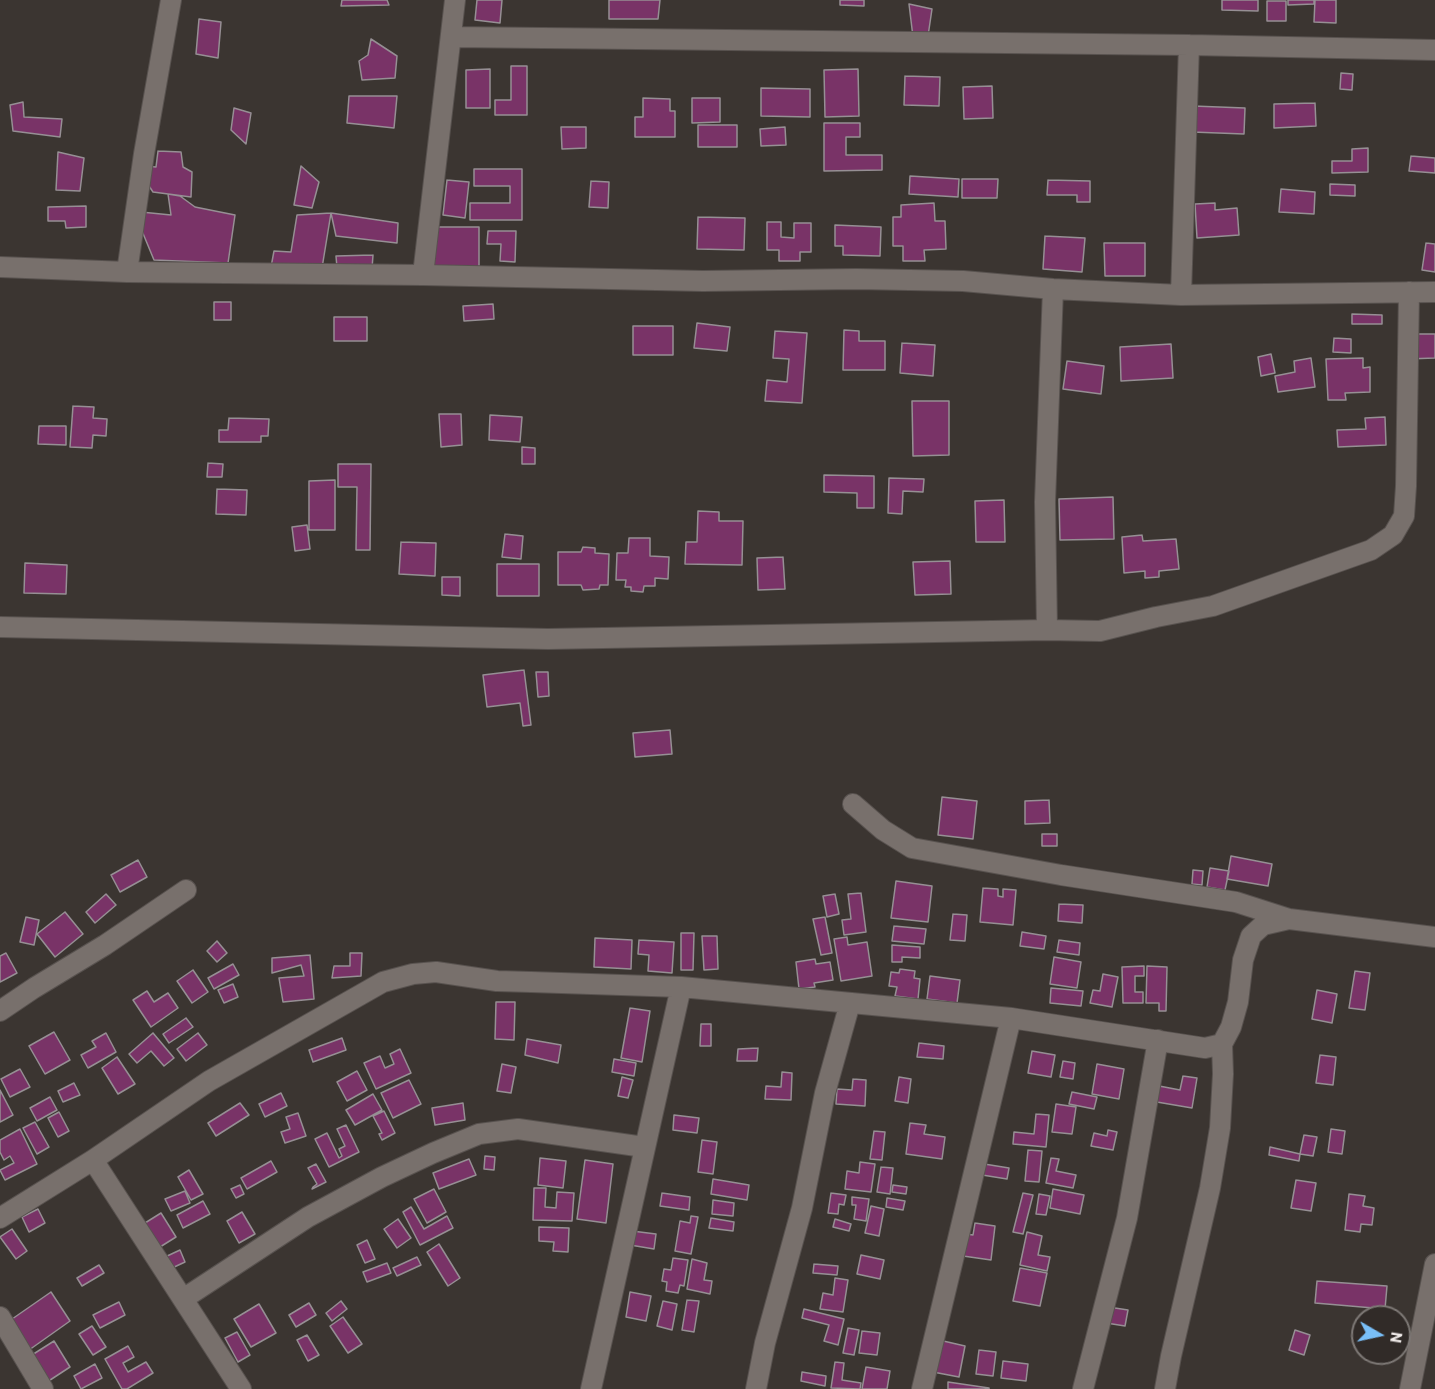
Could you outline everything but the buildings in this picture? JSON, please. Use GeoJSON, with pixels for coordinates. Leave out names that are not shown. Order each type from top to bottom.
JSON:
{"type":"FeatureCollection","features":[{"type":"Feature","properties":{"kind":"street"},"geometry":{"type":"LineString","coordinates":[[127,272],[144,154],[171,0]]}},
{"type":"Feature","properties":{"kind":"street"},"geometry":{"type":"LineString","coordinates":[[423,275],[455,0]]}},
{"type":"Feature","properties":{"kind":"street"},"geometry":{"type":"LineString","coordinates":[[451,37],[1435,50]]}},
{"type":"Feature","properties":{"kind":"street"},"geometry":{"type":"LineString","coordinates":[[1181,295],[1189,45]]}},
{"type":"Feature","properties":{"kind":"street"},"geometry":{"type":"LineString","coordinates":[[0,267],[127,272],[703,281],[856,279],[951,281],[1053,290],[1181,295],[1435,292]]}},
{"type":"Feature","properties":{"kind":"street"},"geometry":{"type":"LineString","coordinates":[[1047,630],[1045,502],[1053,290]]}},
{"type":"Feature","properties":{"kind":"street"},"geometry":{"type":"LineString","coordinates":[[0,627],[548,639],[1100,631],[1213,606],[1371,550],[1393,535],[1404,516],[1406,486],[1409,292]]}},
{"type":"Feature","properties":{"kind":"street"},"geometry":{"type":"LineString","coordinates":[[853,804],[883,830],[912,848],[1060,875],[1236,902],[1289,919],[1435,937]]}},
{"type":"Feature","properties":{"kind":"street"},"geometry":{"type":"LineString","coordinates":[[0,1011],[105,945],[186,890]]}},
{"type":"Feature","properties":{"kind":"street"},"geometry":{"type":"LineString","coordinates":[[1165,1389],[1212,1178],[1220,1128],[1222,1044],[1231,1027],[1238,1002],[1243,960],[1251,936],[1263,925],[1289,919]]}},
{"type":"Feature","properties":{"kind":"street"},"geometry":{"type":"LineString","coordinates":[[0,1218],[93,1160],[209,1081],[383,982],[412,974],[436,972],[497,981],[681,987],[1011,1018],[1205,1048],[1222,1044]]}},
{"type":"Feature","properties":{"kind":"street"},"geometry":{"type":"LineString","coordinates":[[591,1389],[681,987]]}},
{"type":"Feature","properties":{"kind":"street"},"geometry":{"type":"LineString","coordinates":[[756,1389],[765,1342],[802,1208],[825,1093],[850,1004]]}},
{"type":"Feature","properties":{"kind":"street"},"geometry":{"type":"LineString","coordinates":[[922,1389],[1011,1018]]}},
{"type":"Feature","properties":{"kind":"street"},"geometry":{"type":"LineString","coordinates":[[1083,1389],[1127,1218],[1158,1040]]}},
{"type":"Feature","properties":{"kind":"street"},"geometry":{"type":"LineString","coordinates":[[183,1299],[308,1216],[392,1172],[479,1134],[518,1129],[644,1147]]}},
{"type":"Feature","properties":{"kind":"street"},"geometry":{"type":"LineString","coordinates":[[93,1160],[240,1389]]}},
{"type":"Feature","properties":{"kind":"street"},"geometry":{"type":"LineString","coordinates":[[1410,1389],[1435,1264]]}},
{"type":"Feature","properties":{"kind":"street"},"geometry":{"type":"LineString","coordinates":[[0,1317],[43,1389]]}}]}
